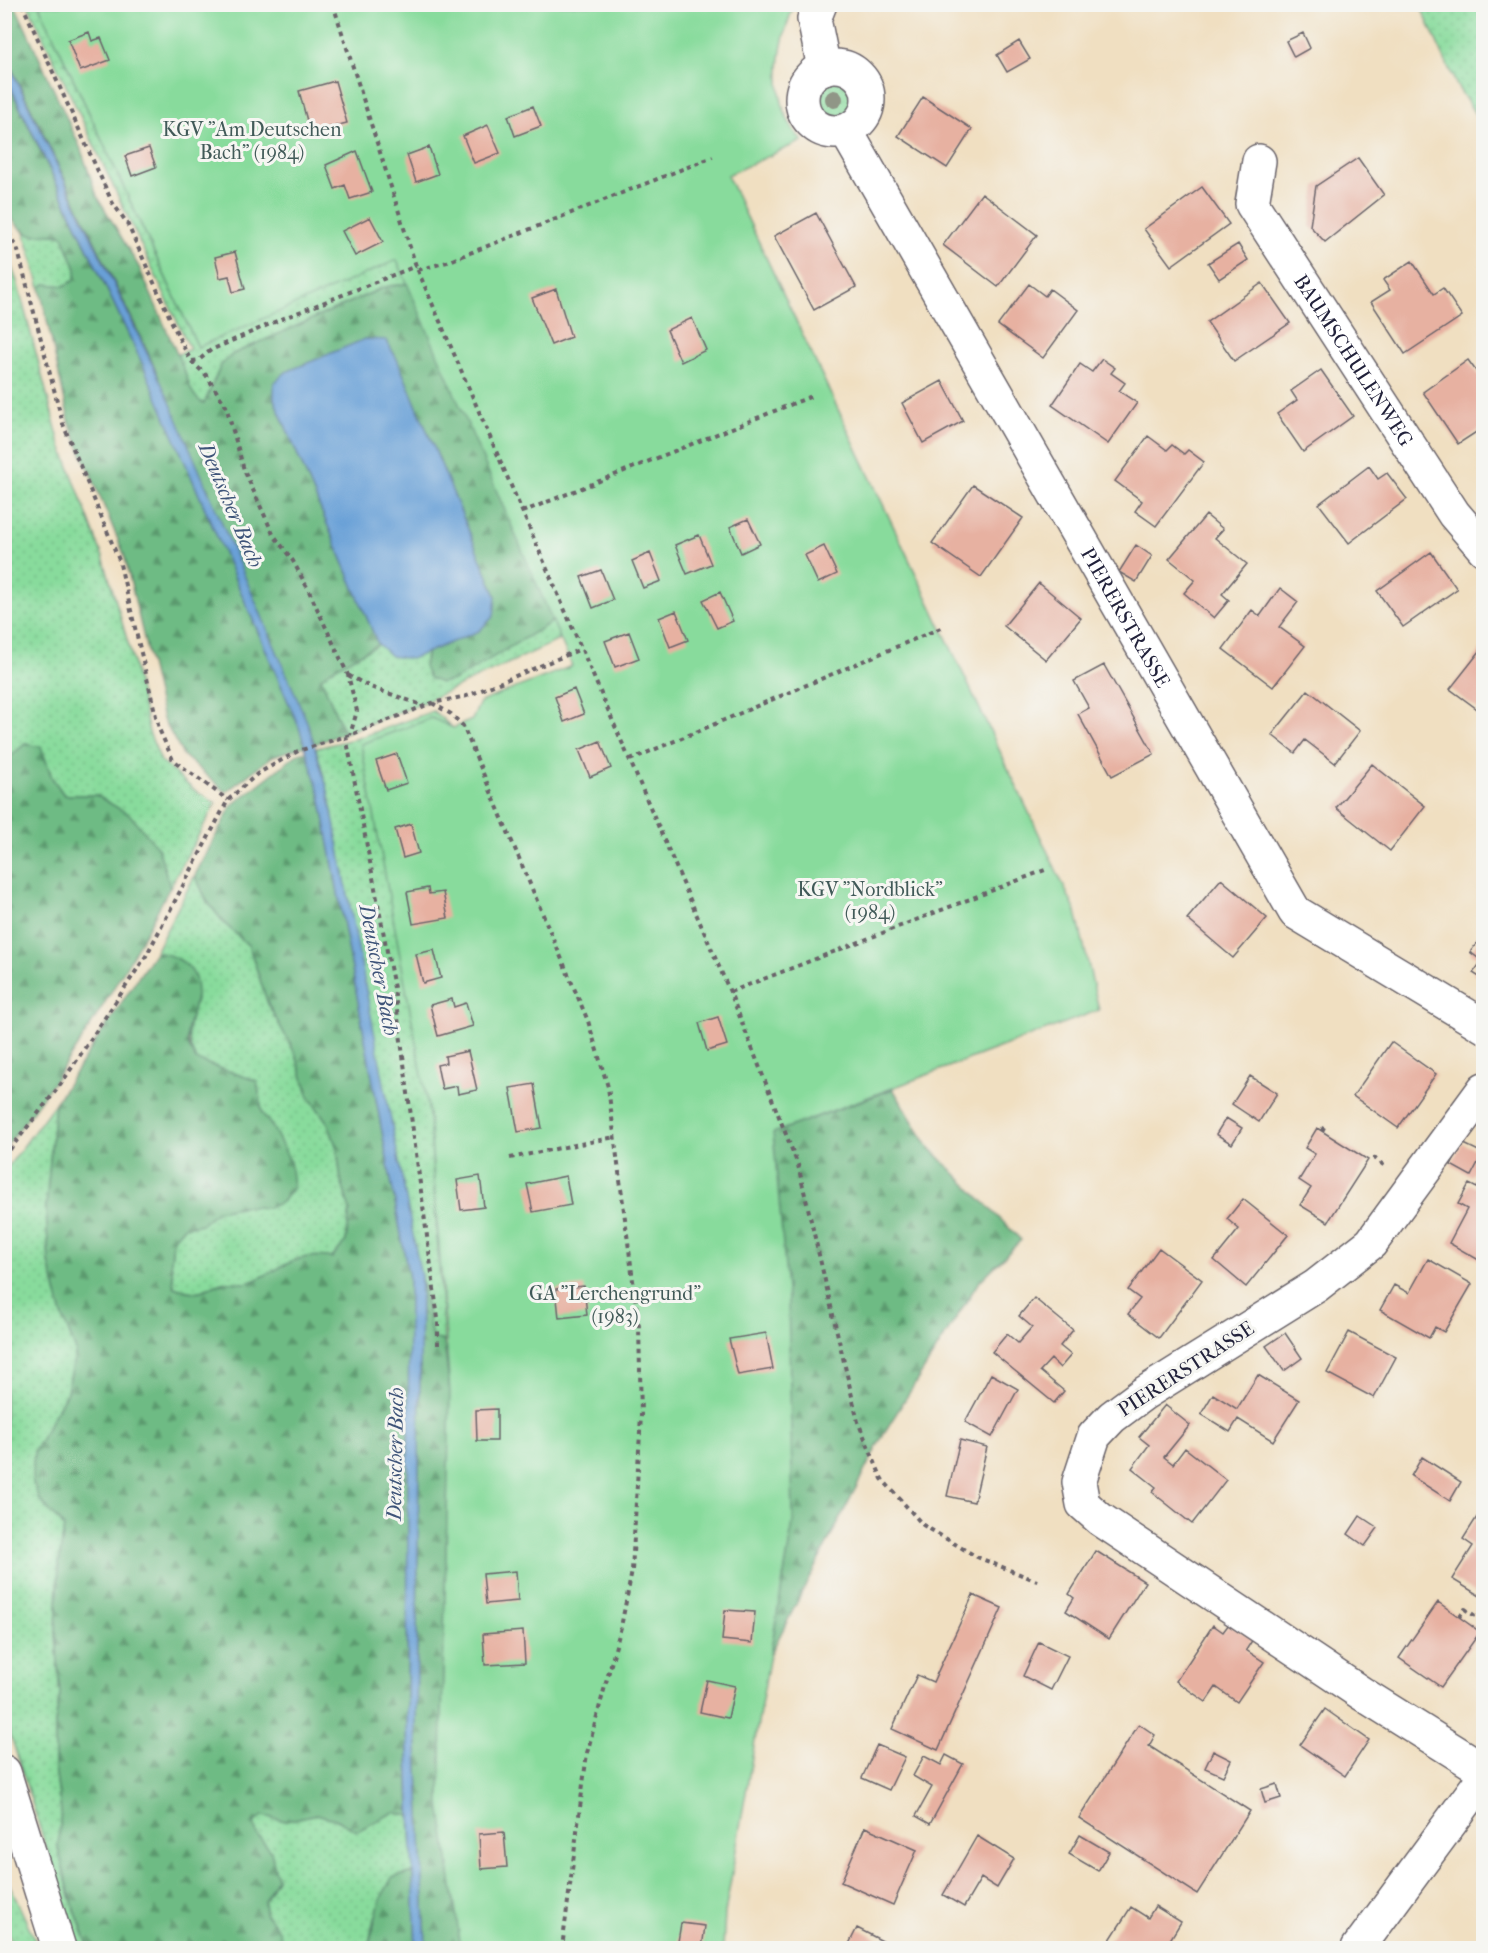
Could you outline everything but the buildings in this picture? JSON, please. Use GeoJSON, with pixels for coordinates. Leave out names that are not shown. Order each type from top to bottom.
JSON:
{"type":"FeatureCollection","features":[{"type":"Feature","properties":{"kind":"street"},"geometry":{"type":"LineString","coordinates":[[820,4],[814,19],[824,68]]}},
{"type":"Feature","properties":{"kind":"street"},"geometry":{"type":"LineString","coordinates":[[824,68],[847,68],[857,74],[868,94],[863,116],[846,130],[836,133],[816,126],[804,110],[802,100],[808,80],[824,68]]}},
{"type":"Feature","properties":{"kind":"street","name":"PIERERSTRASSE"},"geometry":{"type":"LineString","coordinates":[[846,130],[1295,912],[1484,1026]]}},
{"type":"Feature","properties":{"kind":"street","name":"BAUMSCHULENWEG"},"geometry":{"type":"LineString","coordinates":[[1259,161],[1252,204],[1454,514],[1484,549]]}},
{"type":"Feature","properties":{"kind":"street","name":"PIERERSTRASSE"},"geometry":{"type":"LineString","coordinates":[[1484,1089],[1371,1243],[1316,1286],[1143,1394],[1112,1417],[1094,1436],[1079,1482],[1083,1504],[1100,1519],[1362,1693],[1484,1770]]}},
{"type":"Feature","properties":{"kind":"street"},"geometry":{"type":"LineString","coordinates":[[4,1772],[59,1948]]}},
{"type":"Feature","properties":{"kind":"street"},"geometry":{"type":"LineString","coordinates":[[1358,1948],[1484,1777]]}},
{"type":"Feature","properties":{"kind":"path"},"geometry":{"type":"LineString","coordinates":[[22,4],[112,202],[127,223],[191,361],[206,375],[226,406],[244,470],[273,534],[293,561],[308,589],[348,675],[357,711],[348,735],[394,988],[438,1319],[438,1348]]}},
{"type":"Feature","properties":{"kind":"path"},"geometry":{"type":"LineString","coordinates":[[333,4],[413,259],[730,992],[798,1165],[858,1422],[882,1479],[923,1525],[977,1557],[1037,1581]]}},
{"type":"Feature","properties":{"kind":"path"},"geometry":{"type":"LineString","coordinates":[[191,361],[199,360],[211,350],[279,320],[417,268],[447,262],[713,157]]}},
{"type":"Feature","properties":{"kind":"path"},"geometry":{"type":"LineString","coordinates":[[4,225],[17,247],[63,424],[119,560],[159,729],[173,760],[228,800]]}},
{"type":"Feature","properties":{"kind":"path"},"geometry":{"type":"LineString","coordinates":[[522,512],[812,396]]}},
{"type":"Feature","properties":{"kind":"path"},"geometry":{"type":"LineString","coordinates":[[630,760],[943,627]]}},
{"type":"Feature","properties":{"kind":"path"},"geometry":{"type":"LineString","coordinates":[[4,1157],[61,1084],[146,956],[228,800],[257,774],[298,751],[432,703],[467,696],[581,649]]}},
{"type":"Feature","properties":{"kind":"path"},"geometry":{"type":"LineString","coordinates":[[348,675],[370,687],[426,706]]}},
{"type":"Feature","properties":{"kind":"path"},"geometry":{"type":"LineString","coordinates":[[432,703],[451,714],[463,726],[588,1021],[608,1087],[639,1328],[641,1415],[638,1505],[632,1570],[621,1627],[587,1753],[562,1948]]}},
{"type":"Feature","properties":{"kind":"path"},"geometry":{"type":"LineString","coordinates":[[730,992],[1045,870]]}},
{"type":"Feature","properties":{"kind":"path"},"geometry":{"type":"LineString","coordinates":[[510,1158],[615,1137]]}},
{"type":"Feature","properties":{"kind":"path"},"geometry":{"type":"LineString","coordinates":[[1459,1617],[1465,1609],[1484,1622]]}},
{"type":"Feature","properties":{"kind":"green space"},"geometry":{"type":"Polygon","coordinates":[[[5,5],[15,5],[80,147],[97,196],[139,267],[197,398],[204,404],[221,365],[233,354],[385,287],[413,283],[557,619],[455,680],[441,683],[429,678],[424,667],[427,652],[479,630],[496,596],[397,359],[386,340],[274,399],[378,644],[339,665],[321,678],[344,733],[315,744],[147,350],[5,54],[5,5]]]}},
{"type":"Feature","properties":{"kind":"green space"},"geometry":{"type":"Polygon","coordinates":[[[28,5],[39,5],[198,347],[402,257],[413,283],[384,287],[233,354],[221,365],[204,405],[190,388],[176,355],[190,349],[28,5]]]}},
{"type":"Feature","properties":{"kind":"green space"},"geometry":{"type":"Polygon","coordinates":[[[39,5],[794,5],[780,57],[780,93],[791,126],[802,141],[727,175],[1076,912],[1099,1010],[773,1133],[788,1301],[793,1522],[725,1913],[723,1948],[461,1948],[440,1803],[450,1393],[429,1113],[361,744],[432,718],[453,728],[472,720],[480,702],[572,666],[397,260],[198,347],[39,5]]]}},
{"type":"Feature","properties":{"kind":"green space"},"geometry":{"type":"Polygon","coordinates":[[[1420,5],[1483,5],[1483,126],[1457,86],[1420,5]]]}},
{"type":"Feature","properties":{"kind":"green space"},"geometry":{"type":"Polygon","coordinates":[[[4,75],[144,367],[299,727],[305,746],[273,756],[226,792],[183,755],[163,719],[124,554],[70,425],[40,288],[45,284],[64,286],[75,280],[76,269],[63,236],[26,233],[5,210],[4,75]]]}},
{"type":"Feature","properties":{"kind":"green space"},"geometry":{"type":"Polygon","coordinates":[[[835,81],[849,86],[854,100],[849,114],[835,119],[821,114],[816,100],[821,86],[835,81]]]}},
{"type":"Feature","properties":{"kind":"green space"},"geometry":{"type":"Polygon","coordinates":[[[24,231],[63,236],[76,269],[75,280],[64,286],[45,284],[40,288],[24,231]]]}},
{"type":"Feature","properties":{"kind":"green space"},"geometry":{"type":"Polygon","coordinates":[[[4,247],[17,281],[59,440],[103,557],[131,653],[149,732],[161,761],[194,790],[216,803],[170,887],[158,848],[96,795],[64,795],[52,778],[41,747],[25,744],[5,761],[4,247]]]}},
{"type":"Feature","properties":{"kind":"green space"},"geometry":{"type":"Polygon","coordinates":[[[557,619],[559,640],[418,705],[344,733],[321,678],[339,665],[378,644],[390,653],[401,657],[413,657],[427,652],[425,659],[557,619]]]}},
{"type":"Feature","properties":{"kind":"green space"},"geometry":{"type":"Polygon","coordinates":[[[433,711],[453,728],[380,835],[429,1113],[444,1341],[432,1339],[328,791],[316,748],[358,738],[433,711]]]}},
{"type":"Feature","properties":{"kind":"green space"},"geometry":{"type":"Polygon","coordinates":[[[25,744],[41,747],[52,778],[64,795],[96,795],[130,815],[158,848],[170,887],[94,1021],[51,1086],[5,1148],[5,761],[25,744]]]}},
{"type":"Feature","properties":{"kind":"green space"},"geometry":{"type":"Polygon","coordinates":[[[307,751],[320,795],[409,1278],[407,1728],[410,1816],[394,1812],[357,1831],[335,1819],[316,1814],[286,1821],[263,1816],[254,1822],[257,1835],[271,1851],[277,1879],[264,1901],[265,1913],[279,1931],[284,1948],[89,1948],[71,1899],[58,1848],[61,1811],[55,1768],[55,1723],[60,1695],[56,1632],[59,1564],[64,1527],[39,1499],[32,1479],[34,1452],[67,1392],[76,1351],[62,1315],[49,1262],[46,1207],[55,1103],[155,952],[174,957],[188,966],[196,981],[197,991],[187,1033],[190,1050],[196,1060],[257,1081],[262,1113],[273,1128],[290,1161],[293,1187],[282,1202],[267,1208],[243,1206],[217,1211],[202,1224],[184,1227],[173,1239],[171,1262],[174,1287],[194,1292],[225,1282],[250,1282],[298,1259],[332,1258],[346,1241],[350,1210],[341,1180],[337,1148],[328,1123],[309,1097],[296,1055],[268,1004],[249,946],[224,923],[207,901],[195,875],[232,805],[299,753],[307,751]]]}},
{"type":"Feature","properties":{"kind":"green space"},"geometry":{"type":"Polygon","coordinates":[[[195,875],[207,901],[224,923],[249,946],[268,1004],[296,1055],[309,1097],[328,1123],[337,1148],[341,1180],[350,1210],[346,1241],[332,1258],[298,1259],[250,1282],[225,1282],[194,1292],[174,1287],[171,1262],[173,1239],[184,1227],[202,1224],[217,1211],[243,1206],[267,1208],[282,1202],[293,1186],[273,1128],[262,1113],[257,1081],[196,1060],[188,1030],[196,999],[155,952],[195,875]]]}},
{"type":"Feature","properties":{"kind":"green space"},"geometry":{"type":"Polygon","coordinates":[[[893,1089],[927,1145],[1021,1240],[978,1283],[884,1433],[770,1655],[793,1522],[788,1301],[773,1133],[893,1089]]]}},
{"type":"Feature","properties":{"kind":"green space"},"geometry":{"type":"Polygon","coordinates":[[[55,1103],[46,1207],[49,1262],[62,1315],[76,1351],[67,1392],[34,1452],[39,1499],[64,1527],[59,1564],[56,1632],[60,1695],[55,1723],[55,1768],[61,1811],[58,1848],[71,1899],[89,1948],[78,1948],[5,1718],[5,1171],[55,1103]]]}},
{"type":"Feature","properties":{"kind":"green space"},"geometry":{"type":"Polygon","coordinates":[[[421,1277],[432,1338],[444,1341],[450,1393],[440,1803],[461,1948],[426,1948],[416,1726],[421,1277]]]}},
{"type":"Feature","properties":{"kind":"green space"},"geometry":{"type":"Polygon","coordinates":[[[394,1812],[410,1816],[413,1872],[392,1878],[373,1923],[368,1948],[284,1948],[279,1931],[265,1914],[264,1901],[277,1879],[271,1851],[257,1835],[254,1823],[263,1815],[286,1821],[316,1814],[335,1819],[357,1831],[394,1812]]]}},
{"type":"Feature","properties":{"kind":"green space"},"geometry":{"type":"Polygon","coordinates":[[[413,1872],[416,1948],[368,1948],[380,1900],[392,1878],[413,1872]]]}},
{"type":"Feature","properties":{"kind":"green space"},"geometry":{"type":"Polygon","coordinates":[[[5,1875],[39,1948],[13,1948],[5,1921],[5,1875]]]}},
{"type":"Feature","properties":{"kind":"water"},"geometry":{"type":"Polygon","coordinates":[[[4,54],[167,395],[308,724],[328,791],[421,1277],[416,1726],[426,1948],[416,1948],[407,1728],[409,1278],[320,795],[299,727],[144,367],[5,75],[4,54]]]}},
{"type":"Feature","properties":{"kind":"water"},"geometry":{"type":"Polygon","coordinates":[[[365,339],[386,340],[397,359],[496,596],[494,616],[479,631],[411,659],[391,656],[378,644],[274,399],[274,383],[286,372],[365,339]]]}},
{"type":"Feature","properties":{"kind":"park label","name":"KGV \"Am Deutschen Bach\" (1984)"},"geometry":{"type":"Point","coordinates":[252,140]}},
{"type":"Feature","properties":{"kind":"park label","name":"KGV \"Nordblick\" (1984)"},"geometry":{"type":"Point","coordinates":[870,900]}},
{"type":"Feature","properties":{"kind":"park label","name":"GA \"Lerchengrund\" (1983)"},"geometry":{"type":"Point","coordinates":[615,1304]}},
{"type":"Feature","properties":{"kind":"water label","name":"Deutscher Bach"},"geometry":{"type":"Point","coordinates":[231,505]}},
{"type":"Feature","properties":{"kind":"water label","name":"Deutscher Bach"},"geometry":{"type":"Point","coordinates":[379,970]}},
{"type":"Feature","properties":{"kind":"water label","name":"Deutscher Bach"},"geometry":{"type":"Point","coordinates":[395,1454]}}]}
